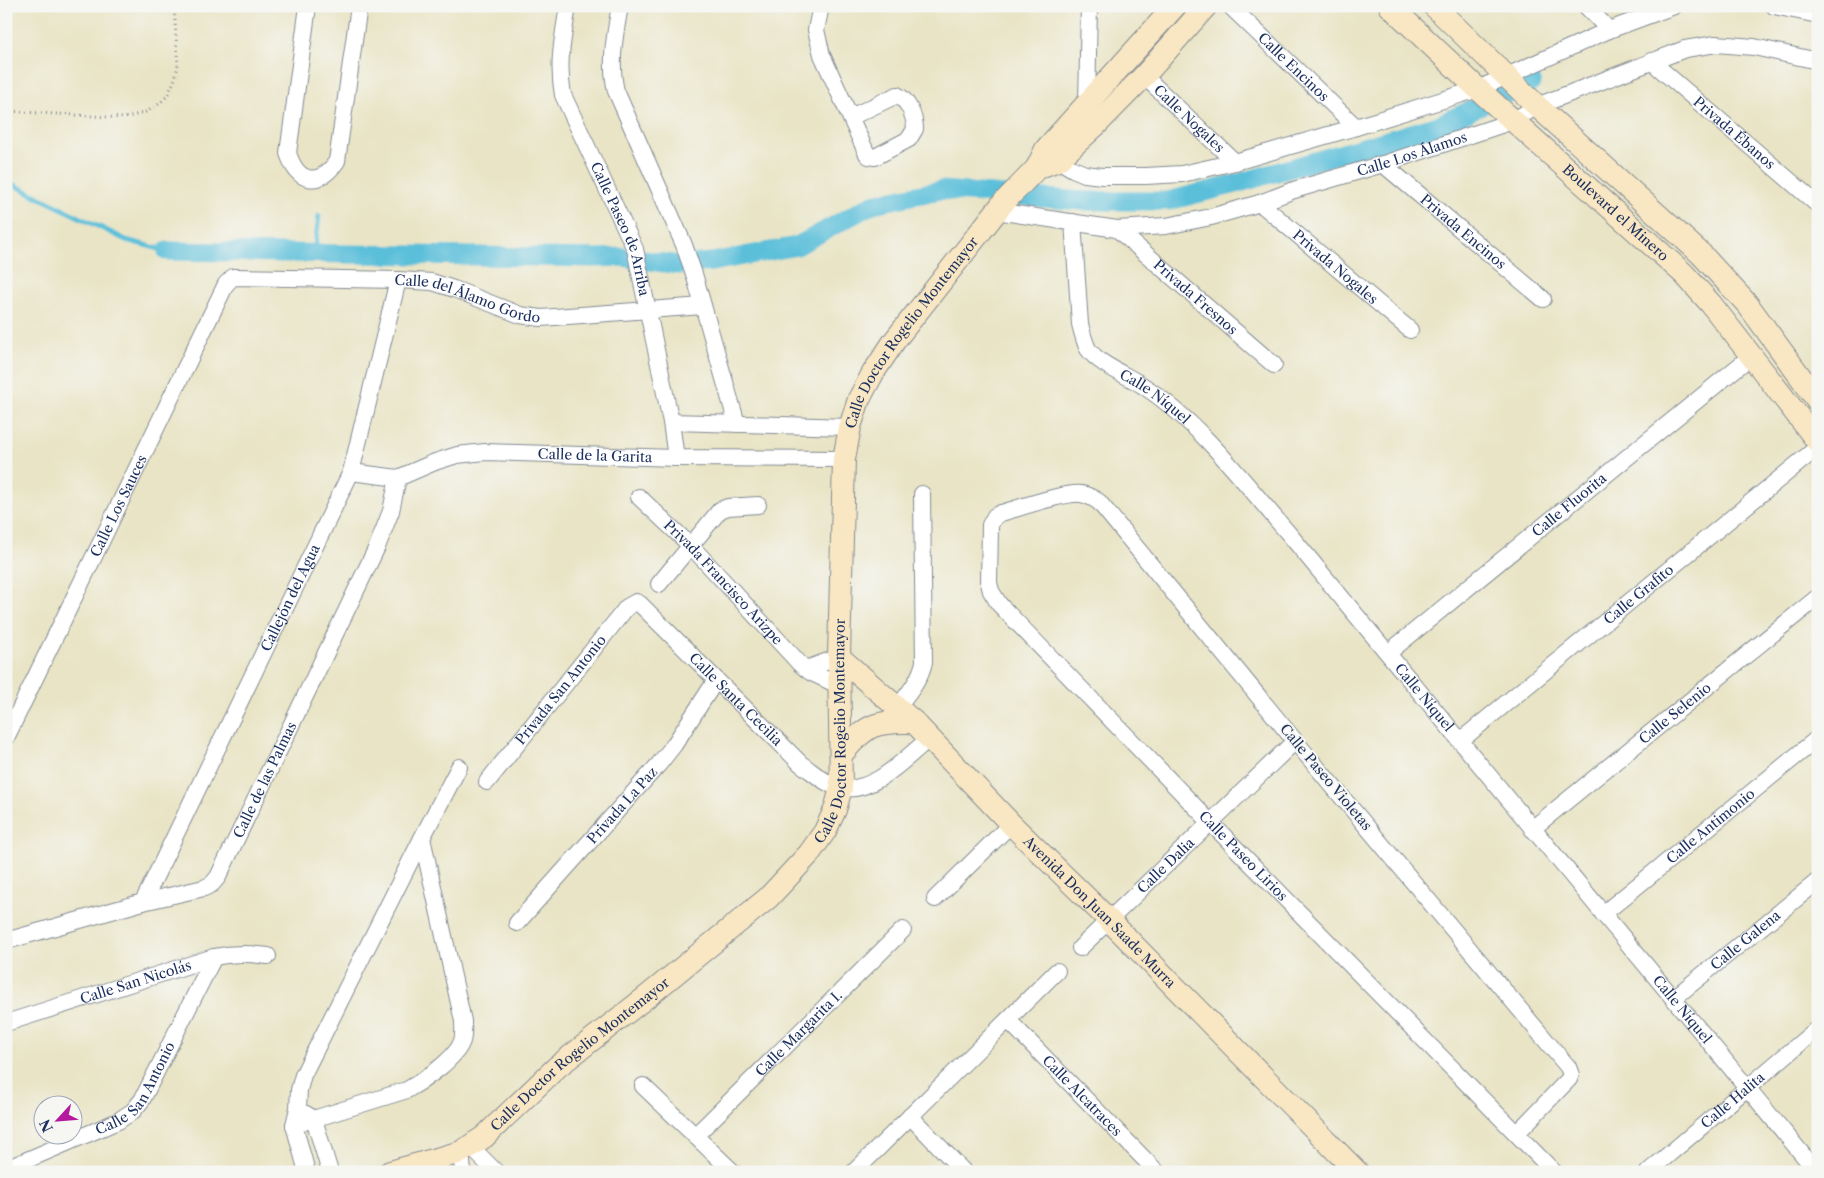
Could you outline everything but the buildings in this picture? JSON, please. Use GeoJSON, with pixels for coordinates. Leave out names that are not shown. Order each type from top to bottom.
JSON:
{"type":"FeatureCollection","features":[{"type":"Feature","properties":{"kind":"street"},"geometry":{"type":"LineString","coordinates":[[308,6],[288,153],[292,166],[299,174],[308,178],[320,177],[330,172],[337,161],[359,6]]}},
{"type":"Feature","properties":{"kind":"street","name":"Calle Paseo de Arriba"},"geometry":{"type":"LineString","coordinates":[[568,6],[559,57],[559,76],[563,96],[635,249],[671,422],[676,458]]}},
{"type":"Feature","properties":{"kind":"street"},"geometry":{"type":"LineString","coordinates":[[620,6],[612,57],[612,77],[616,91],[684,245],[737,424]]}},
{"type":"Feature","properties":{"kind":"street"},"geometry":{"type":"LineString","coordinates":[[821,6],[816,30],[822,55],[850,118],[867,154],[875,157],[909,139],[915,129],[915,123],[910,111],[903,98],[897,94],[850,118]]}},
{"type":"Feature","properties":{"kind":"street"},"geometry":{"type":"LineString","coordinates":[[1087,104],[1089,6]]}},
{"type":"Feature","properties":{"kind":"street"},"geometry":{"type":"LineString","coordinates":[[1040,165],[1087,104],[1174,6]]}},
{"type":"Feature","properties":{"kind":"street"},"geometry":{"type":"LineString","coordinates":[[1040,165],[1144,76],[1206,6]]}},
{"type":"Feature","properties":{"kind":"street","name":"Calle Encinos"},"geometry":{"type":"LineString","coordinates":[[1230,6],[1356,127]]}},
{"type":"Feature","properties":{"kind":"street","name":"Boulevard el Minero"},"geometry":{"type":"LineString","coordinates":[[1390,6],[1494,104],[1684,274],[1711,304],[1750,357],[1818,442]]}},
{"type":"Feature","properties":{"kind":"street","name":"Boulevard el Minero"},"geometry":{"type":"LineString","coordinates":[[1434,6],[1520,90],[1701,254],[1748,305],[1818,401]]}},
{"type":"Feature","properties":{"kind":"street"},"geometry":{"type":"LineString","coordinates":[[1586,6],[1609,30]]}},
{"type":"Feature","properties":{"kind":"street","name":"Calle Los Álamos"},"geometry":{"type":"LineString","coordinates":[[999,207],[1117,229],[1166,226],[1211,217],[1260,203],[1294,190],[1383,164],[1520,90],[1609,30],[1674,6]]}},
{"type":"Feature","properties":{"kind":"street"},"geometry":{"type":"LineString","coordinates":[[1774,6],[1818,15]]}},
{"type":"Feature","properties":{"kind":"street","name":"Calle Los Álamos"},"geometry":{"type":"LineString","coordinates":[[1040,165],[1102,176],[1182,174],[1236,162],[1356,127],[1494,104],[1520,90],[1651,62],[1684,49],[1716,44],[1754,47],[1818,61]]}},
{"type":"Feature","properties":{"kind":"street","name":"Privada Ébanos"},"geometry":{"type":"LineString","coordinates":[[1651,62],[1818,205]]}},
{"type":"Feature","properties":{"kind":"street","name":"Calle Nogales"},"geometry":{"type":"LineString","coordinates":[[1144,76],[1236,162]]}},
{"type":"Feature","properties":{"kind":"street","name":"Privada Encinos"},"geometry":{"type":"LineString","coordinates":[[1383,164],[1543,300]]}},
{"type":"Feature","properties":{"kind":"street","name":"Calle Doctor Rogelio Montemayor"},"geometry":{"type":"LineString","coordinates":[[465,1157],[557,1067],[768,898],[809,854],[828,824],[841,788],[839,657],[844,460],[850,427],[859,399],[873,373],[895,340],[999,207],[1040,165]]}},
{"type":"Feature","properties":{"kind":"street","name":"Privada Nogales"},"geometry":{"type":"LineString","coordinates":[[1260,203],[1410,330]]}},
{"type":"Feature","properties":{"kind":"street","name":"Calle Níquel"},"geometry":{"type":"LineString","coordinates":[[1073,222],[1080,324],[1083,338],[1089,350],[1098,359],[1146,388],[1192,425],[1289,534],[1817,1170]]}},
{"type":"Feature","properties":{"kind":"street","name":"Privada Fresnos"},"geometry":{"type":"LineString","coordinates":[[1117,229],[1274,365]]}},
{"type":"Feature","properties":{"kind":"street","name":"Calle del Álamo Gordo"},"geometry":{"type":"LineString","coordinates":[[233,277],[432,282],[520,314],[541,318],[703,306]]}},
{"type":"Feature","properties":{"kind":"street","name":"Calle Los Sauces"},"geometry":{"type":"LineString","coordinates":[[6,738],[222,293],[229,280],[233,277]]}},
{"type":"Feature","properties":{"kind":"street","name":"Callejón del Agua"},"geometry":{"type":"LineString","coordinates":[[143,902],[351,472],[398,280]]}},
{"type":"Feature","properties":{"kind":"street","name":"Calle Fluorita"},"geometry":{"type":"LineString","coordinates":[[1388,653],[1750,357]]}},
{"type":"Feature","properties":{"kind":"street"},"geometry":{"type":"LineString","coordinates":[[671,422],[850,427]]}},
{"type":"Feature","properties":{"kind":"street","name":"Calle Grafito"},"geometry":{"type":"LineString","coordinates":[[1460,741],[1818,447]]}},
{"type":"Feature","properties":{"kind":"street","name":"Calle de la Garita"},"geometry":{"type":"LineString","coordinates":[[398,478],[457,455],[485,452],[676,458],[844,460]]}},
{"type":"Feature","properties":{"kind":"street"},"geometry":{"type":"LineString","coordinates":[[351,472],[398,478]]}},
{"type":"Feature","properties":{"kind":"street","name":"Calle de las Palmas"},"geometry":{"type":"LineString","coordinates":[[6,941],[143,902],[204,888],[212,884],[218,877],[377,546],[390,511],[398,478]]}},
{"type":"Feature","properties":{"kind":"street"},"geometry":{"type":"LineString","coordinates":[[841,755],[856,736],[868,727],[906,714],[917,682],[922,674],[924,662],[922,494]]}},
{"type":"Feature","properties":{"kind":"street","name":"Calle Paseo Violetas"},"geometry":{"type":"LineString","coordinates":[[996,516],[1065,496],[1079,494],[1091,496],[1099,502],[1568,1067],[1571,1075],[1569,1078],[1517,1133]]}},
{"type":"Feature","properties":{"kind":"street","name":"Privada Francisco Arizpe"},"geometry":{"type":"LineString","coordinates":[[639,497],[691,546],[806,669],[840,686]]}},
{"type":"Feature","properties":{"kind":"street"},"geometry":{"type":"LineString","coordinates":[[659,584],[720,510],[728,507],[758,505]]}},
{"type":"Feature","properties":{"kind":"street","name":"Calle Paseo Lirios"},"geometry":{"type":"LineString","coordinates":[[996,516],[990,525],[989,583],[994,598],[1210,822],[1554,1172]]}},
{"type":"Feature","properties":{"kind":"street","name":"Calle Selenio"},"geometry":{"type":"LineString","coordinates":[[1532,829],[1818,597]]}},
{"type":"Feature","properties":{"kind":"street","name":"Calle Santa Cecilia"},"geometry":{"type":"LineString","coordinates":[[636,602],[802,764],[824,780],[841,788]]}},
{"type":"Feature","properties":{"kind":"street","name":"Privada San Antonio"},"geometry":{"type":"LineString","coordinates":[[487,782],[627,607],[636,602]]}},
{"type":"Feature","properties":{"kind":"street"},"geometry":{"type":"LineString","coordinates":[[806,669],[839,657]]}},
{"type":"Feature","properties":{"kind":"street","name":"Avenida Don Juan Saade Murra"},"geometry":{"type":"LineString","coordinates":[[839,657],[906,714],[1011,824],[1357,1172]]}},
{"type":"Feature","properties":{"kind":"street","name":"Privada La Paz"},"geometry":{"type":"LineString","coordinates":[[517,923],[659,764],[716,680]]}},
{"type":"Feature","properties":{"kind":"street"},"geometry":{"type":"LineString","coordinates":[[841,788],[860,788],[872,784],[930,738]]}},
{"type":"Feature","properties":{"kind":"street","name":"Calle Antimonio"},"geometry":{"type":"LineString","coordinates":[[1603,914],[1818,738]]}},
{"type":"Feature","properties":{"kind":"street","name":"Calle Dalia"},"geometry":{"type":"LineString","coordinates":[[1080,948],[1296,741]]}},
{"type":"Feature","properties":{"kind":"street"},"geometry":{"type":"LineString","coordinates":[[308,1172],[294,1125],[303,1075],[422,838],[460,767]]}},
{"type":"Feature","properties":{"kind":"street"},"geometry":{"type":"LineString","coordinates":[[935,899],[1011,824]]}},
{"type":"Feature","properties":{"kind":"street"},"geometry":{"type":"LineString","coordinates":[[294,1125],[407,1090],[424,1080],[454,1053],[462,1042],[463,1021],[422,838]]}},
{"type":"Feature","properties":{"kind":"street","name":"Calle Galena"},"geometry":{"type":"LineString","coordinates":[[1674,998],[1818,881]]}},
{"type":"Feature","properties":{"kind":"street","name":"Calle Margarita I."},"geometry":{"type":"LineString","coordinates":[[696,1136],[903,930]]}},
{"type":"Feature","properties":{"kind":"street","name":"Calle San Nicolás"},"geometry":{"type":"LineString","coordinates":[[6,1023],[232,953],[268,956]]}},
{"type":"Feature","properties":{"kind":"street","name":"Calle San Antonio"},"geometry":{"type":"LineString","coordinates":[[6,1169],[118,1121],[133,1112],[142,1100],[214,958]]}},
{"type":"Feature","properties":{"kind":"street"},"geometry":{"type":"LineString","coordinates":[[854,1172],[1057,971]]}},
{"type":"Feature","properties":{"kind":"street","name":"Calle Alcatraces"},"geometry":{"type":"LineString","coordinates":[[1008,1020],[1157,1172]]}},
{"type":"Feature","properties":{"kind":"street","name":"Calle Halita"},"geometry":{"type":"LineString","coordinates":[[1648,1172],[1746,1086],[1818,1028]]}},
{"type":"Feature","properties":{"kind":"street"},"geometry":{"type":"LineString","coordinates":[[643,1086],[733,1172]]}},
{"type":"Feature","properties":{"kind":"street"},"geometry":{"type":"LineString","coordinates":[[298,1108],[314,1119],[330,1172]]}},
{"type":"Feature","properties":{"kind":"street"},"geometry":{"type":"LineString","coordinates":[[910,1116],[964,1172]]}},
{"type":"Feature","properties":{"kind":"street"},"geometry":{"type":"LineString","coordinates":[[390,1172],[465,1157],[496,1172]]}},
{"type":"Feature","properties":{"kind":"path"},"geometry":{"type":"LineString","coordinates":[[6,110],[125,118],[146,112],[159,104],[167,96],[174,82],[178,66],[174,6]]}},
{"type":"Feature","properties":{"kind":"waterway"},"geometry":{"type":"LineString","coordinates":[[167,251],[622,257],[679,265],[712,262],[797,246],[873,204],[941,190],[1083,201],[1168,201],[1232,185],[1436,126],[1532,82]]}},
{"type":"Feature","properties":{"kind":"waterway"},"geometry":{"type":"LineString","coordinates":[[6,181],[126,240],[167,251]]}},
{"type":"Feature","properties":{"kind":"waterway"},"geometry":{"type":"LineString","coordinates":[[314,254],[319,216]]}}]}
